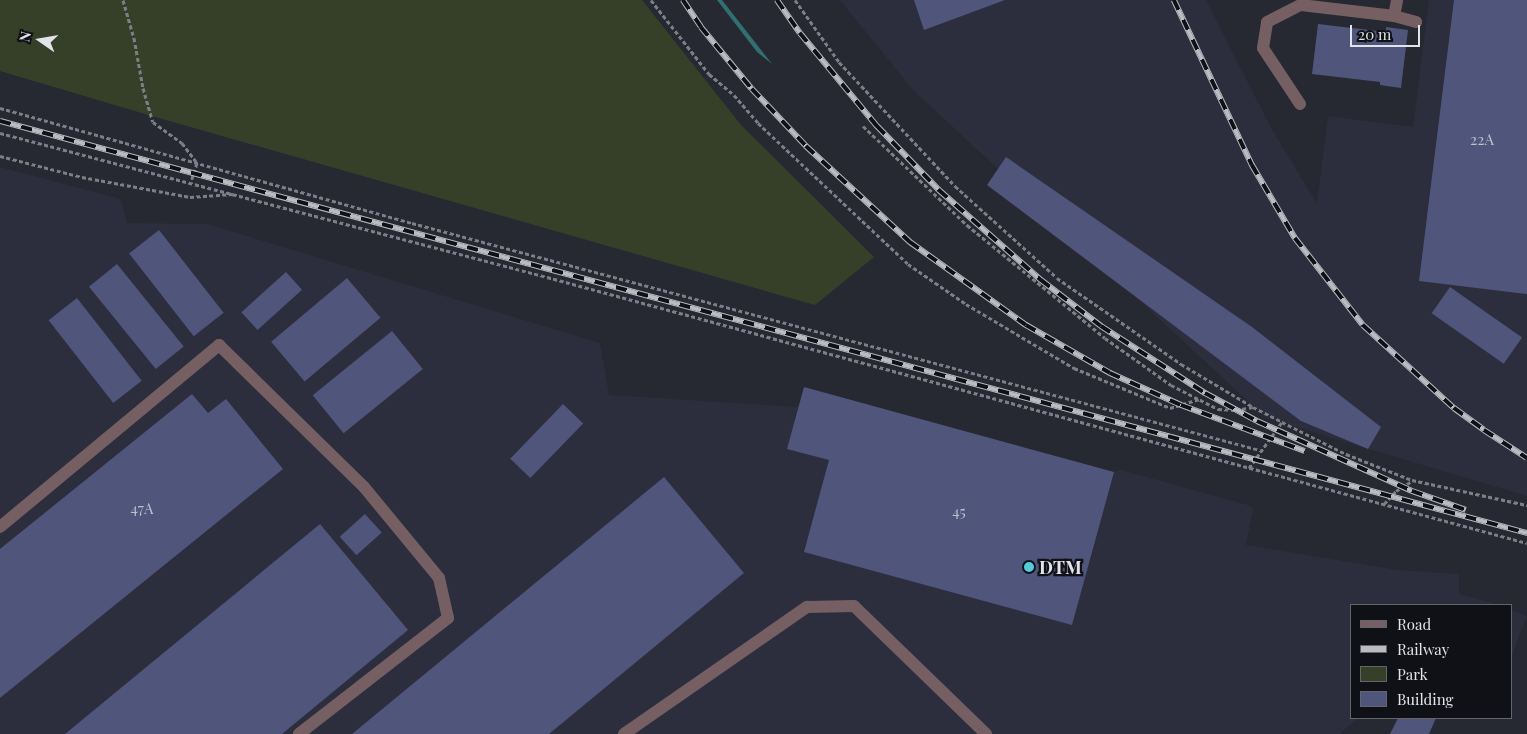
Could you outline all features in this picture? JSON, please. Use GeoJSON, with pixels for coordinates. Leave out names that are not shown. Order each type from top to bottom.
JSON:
{"type":"FeatureCollection","features":[{"type":"Feature","properties":{"kind":"street"},"geometry":{"type":"LineString","coordinates":[[1394,16],[1397,0]]}},
{"type":"Feature","properties":{"kind":"street"},"geometry":{"type":"LineString","coordinates":[[1300,104],[1263,48],[1267,22],[1301,5],[1394,16],[1416,22]]}},
{"type":"Feature","properties":{"kind":"street"},"geometry":{"type":"LineString","coordinates":[[0,527],[219,345],[364,487],[439,578],[448,618],[299,734]]}},
{"type":"Feature","properties":{"kind":"street"},"geometry":{"type":"LineString","coordinates":[[624,734],[807,607],[854,606],[986,734]]}},
{"type":"Feature","properties":{"kind":"path"},"geometry":{"type":"LineString","coordinates":[[123,0],[134,38],[143,88],[153,122],[182,143],[197,163]]}},
{"type":"Feature","properties":{"kind":"path"},"geometry":{"type":"LineString","coordinates":[[651,0],[709,74],[734,95],[758,123],[908,264],[966,304],[1074,368],[1170,408],[1199,399]]}},
{"type":"Feature","properties":{"kind":"path"},"geometry":{"type":"LineString","coordinates":[[795,0],[839,62],[949,180],[1057,278],[1181,364],[1253,408],[1346,454],[1412,480],[1527,505]]}},
{"type":"Feature","properties":{"kind":"path"},"geometry":{"type":"LineString","coordinates":[[0,108],[1260,450]]}},
{"type":"Feature","properties":{"kind":"path"},"geometry":{"type":"LineString","coordinates":[[863,126],[967,225],[1046,291],[1171,385],[1218,409],[1236,410],[1253,408]]}},
{"type":"Feature","properties":{"kind":"path"},"geometry":{"type":"LineString","coordinates":[[0,133],[191,181],[1527,543]]}},
{"type":"Feature","properties":{"kind":"path"},"geometry":{"type":"LineString","coordinates":[[0,156],[82,177],[190,197],[236,194]]}},
{"type":"Feature","properties":{"kind":"path"},"geometry":{"type":"LineString","coordinates":[[191,181],[197,163]]}},
{"type":"Feature","properties":{"kind":"path"},"geometry":{"type":"LineString","coordinates":[[1249,468],[1260,450],[1282,422]]}},
{"type":"Feature","properties":{"kind":"path"},"geometry":{"type":"LineString","coordinates":[[1384,504],[1396,491],[1412,480]]}},
{"type":"Feature","properties":{"kind":"shaded area"},"geometry":{"type":"Polygon","coordinates":[[[717,0],[722,0],[772,64],[757,52],[717,0]]]}},
{"type":"Feature","properties":{"kind":"shaded area"},"geometry":{"type":"Polygon","coordinates":[[[840,0],[1206,0],[1270,126],[1317,204],[1328,116],[1413,127],[1429,0],[1527,0],[1527,496],[1266,418],[913,90],[840,0]]]}},
{"type":"Feature","properties":{"kind":"shaded area"},"geometry":{"type":"Polygon","coordinates":[[[0,167],[121,199],[127,223],[207,224],[600,343],[609,395],[798,407],[804,387],[1113,472],[1121,470],[1248,505],[1253,509],[1246,545],[1398,570],[1459,574],[1459,594],[1495,604],[1350,604],[1350,719],[1358,719],[1339,734],[0,734],[0,167]]]}},
{"type":"Feature","properties":{"kind":"shaded area"},"geometry":{"type":"Polygon","coordinates":[[[1512,610],[1527,616],[1512,655],[1512,610]]]}},
{"type":"Feature","properties":{"kind":"green space"},"geometry":{"type":"Polygon","coordinates":[[[0,0],[642,0],[741,125],[874,257],[815,305],[145,114],[0,71],[0,0]]]}},
{"type":"Feature","properties":{"kind":"building"},"geometry":{"type":"Polygon","coordinates":[[[914,0],[1005,0],[924,30],[914,0]]]}},
{"type":"Feature","properties":{"kind":"building"},"geometry":{"type":"Polygon","coordinates":[[[1454,0],[1527,0],[1527,294],[1419,281],[1454,0]]]}},
{"type":"Feature","properties":{"kind":"building"},"geometry":{"type":"Polygon","coordinates":[[[1318,24],[1386,32],[1386,27],[1408,30],[1401,88],[1380,85],[1380,82],[1312,74],[1318,24]]]}},
{"type":"Feature","properties":{"kind":"building"},"geometry":{"type":"Polygon","coordinates":[[[1006,157],[1252,327],[1381,427],[1368,449],[1301,421],[987,185],[1006,157]]]}},
{"type":"Feature","properties":{"kind":"building"},"geometry":{"type":"Polygon","coordinates":[[[159,230],[224,313],[194,336],[129,253],[159,230]]]}},
{"type":"Feature","properties":{"kind":"building"},"geometry":{"type":"Polygon","coordinates":[[[117,264],[184,346],[156,369],[89,287],[117,264]]]}},
{"type":"Feature","properties":{"kind":"building"},"geometry":{"type":"Polygon","coordinates":[[[286,272],[302,290],[257,330],[241,312],[286,272]]]}},
{"type":"Feature","properties":{"kind":"building"},"geometry":{"type":"Polygon","coordinates":[[[347,278],[380,318],[305,381],[271,342],[347,278]]]}},
{"type":"Feature","properties":{"kind":"building"},"geometry":{"type":"Polygon","coordinates":[[[1450,287],[1522,337],[1504,364],[1432,313],[1450,287]]]}},
{"type":"Feature","properties":{"kind":"building"},"geometry":{"type":"Polygon","coordinates":[[[77,298],[142,381],[113,403],[49,320],[77,298]]]}},
{"type":"Feature","properties":{"kind":"building"},"geometry":{"type":"Polygon","coordinates":[[[392,331],[423,369],[344,433],[313,395],[392,331]]]}},
{"type":"Feature","properties":{"kind":"building"},"geometry":{"type":"Polygon","coordinates":[[[804,387],[1114,472],[1072,625],[804,552],[829,460],[787,449],[804,387]]]}},
{"type":"Feature","properties":{"kind":"building"},"geometry":{"type":"Polygon","coordinates":[[[192,394],[208,413],[226,399],[283,469],[0,698],[0,549],[192,394]]]}},
{"type":"Feature","properties":{"kind":"building"},"geometry":{"type":"Polygon","coordinates":[[[563,404],[583,423],[530,478],[510,459],[563,404]]]}},
{"type":"Feature","properties":{"kind":"building"},"geometry":{"type":"Polygon","coordinates":[[[664,477],[744,573],[549,734],[352,734],[664,477]]]}},
{"type":"Feature","properties":{"kind":"building"},"geometry":{"type":"Polygon","coordinates":[[[365,514],[382,533],[356,555],[340,537],[365,514]]]}},
{"type":"Feature","properties":{"kind":"building"},"geometry":{"type":"Polygon","coordinates":[[[320,524],[408,630],[282,734],[65,734],[320,524]]]}},
{"type":"Feature","properties":{"kind":"building"},"geometry":{"type":"Polygon","coordinates":[[[1398,719],[1436,719],[1429,734],[1390,734],[1398,719]]]}},
{"type":"Feature","properties":{"kind":"railway"},"geometry":{"type":"LineString","coordinates":[[683,0],[701,27],[752,89],[806,146],[910,242],[1026,325],[1110,373],[1181,405],[1305,451]]}},
{"type":"Feature","properties":{"kind":"railway"},"geometry":{"type":"LineString","coordinates":[[777,0],[800,33],[877,126],[939,190],[1041,280],[1101,326],[1205,393],[1257,421],[1412,491],[1466,510]]}},
{"type":"Feature","properties":{"kind":"railway"},"geometry":{"type":"LineString","coordinates":[[1174,0],[1252,165],[1295,238],[1363,325],[1454,408],[1527,458]]}},
{"type":"Feature","properties":{"kind":"railway"},"geometry":{"type":"LineString","coordinates":[[0,121],[1527,533]]}},
{"type":"Feature","properties":{"kind":"place","name":"DTM"},"geometry":{"type":"Point","coordinates":[1029,567]}}]}
